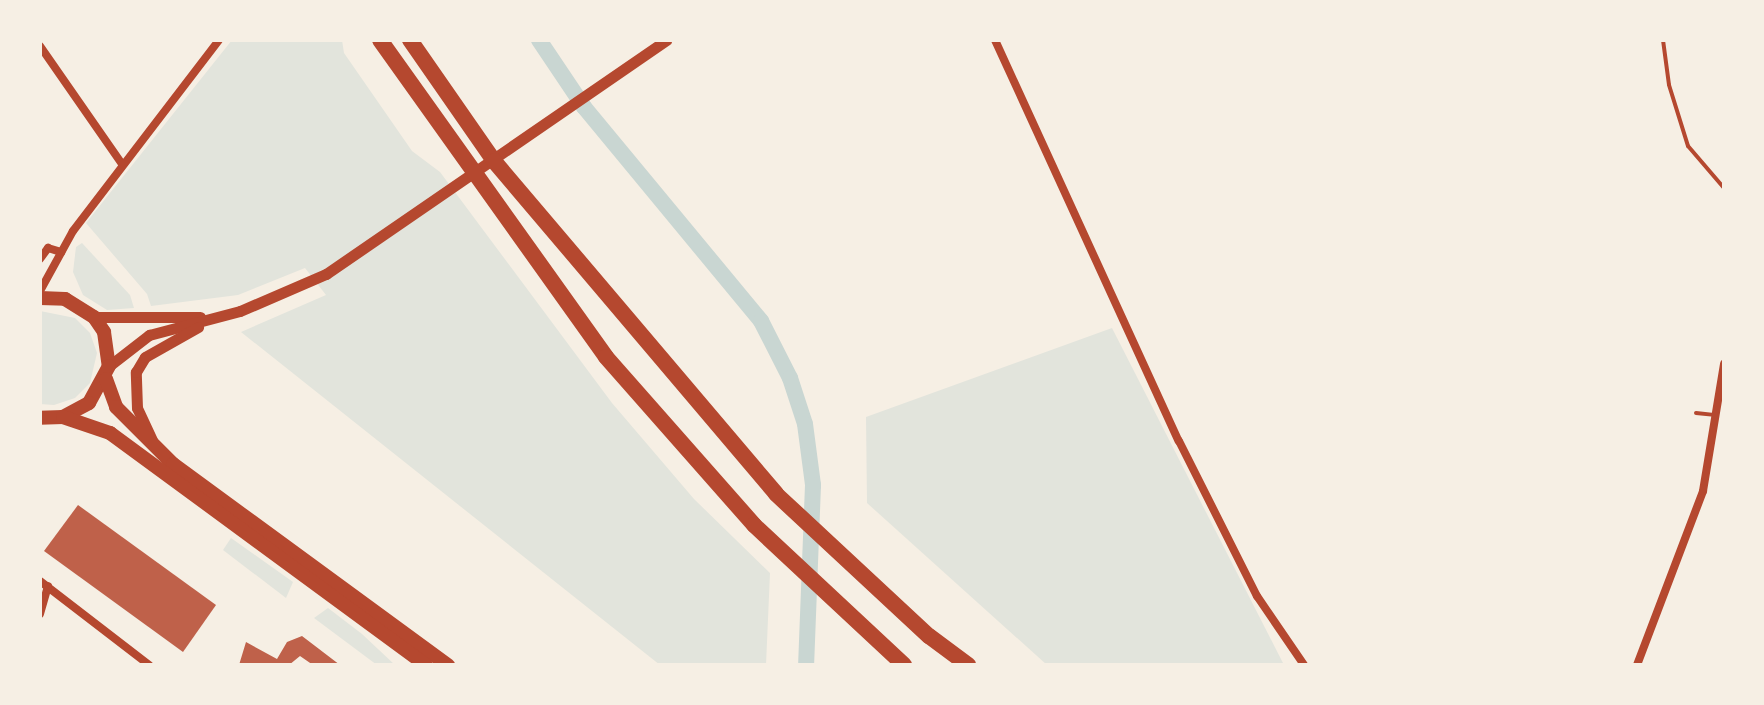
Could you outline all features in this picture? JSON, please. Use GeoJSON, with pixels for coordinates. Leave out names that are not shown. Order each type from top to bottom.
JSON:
{"type":"FeatureCollection","features":[{"type":"Feature","properties":{"kind":"highway"},"geometry":{"type":"LineString","coordinates":[[380,40],[606,357],[754,525],[850,618],[904,665]]}},
{"type":"Feature","properties":{"kind":"highway"},"geometry":{"type":"LineString","coordinates":[[410,40],[494,161],[776,494],[968,665]]}},
{"type":"Feature","properties":{"kind":"main road"},"geometry":{"type":"LineString","coordinates":[[40,298],[65,299],[94,317],[104,332],[108,373],[116,407],[156,450],[448,665]]}},
{"type":"Feature","properties":{"kind":"main road"},"geometry":{"type":"LineString","coordinates":[[63,417],[89,403],[108,373]]}},
{"type":"Feature","properties":{"kind":"main road"},"geometry":{"type":"LineString","coordinates":[[40,418],[63,417],[110,433],[426,665]]}},
{"type":"Feature","properties":{"kind":"street"},"geometry":{"type":"LineString","coordinates":[[40,291],[61,252],[122,164],[219,40]]}},
{"type":"Feature","properties":{"kind":"street"},"geometry":{"type":"LineString","coordinates":[[108,373],[149,335],[216,317],[299,289],[355,256],[666,40]]}},
{"type":"Feature","properties":{"kind":"street"},"geometry":{"type":"LineString","coordinates":[[995,40],[1179,441],[1257,596],[1304,665]]}},
{"type":"Feature","properties":{"kind":"street"},"geometry":{"type":"LineString","coordinates":[[40,46],[122,164]]}},
{"type":"Feature","properties":{"kind":"street"},"geometry":{"type":"LineString","coordinates":[[40,259],[48,248],[61,252]]}},
{"type":"Feature","properties":{"kind":"street"},"geometry":{"type":"LineString","coordinates":[[94,317],[216,317]]}},
{"type":"Feature","properties":{"kind":"street"},"geometry":{"type":"LineString","coordinates":[[156,450],[137,408],[136,372],[145,357],[216,317]]}},
{"type":"Feature","properties":{"kind":"street"},"geometry":{"type":"LineString","coordinates":[[1637,665],[1703,491],[1724,364]]}},
{"type":"Feature","properties":{"kind":"street"},"geometry":{"type":"LineString","coordinates":[[40,614],[44,583]]}},
{"type":"Feature","properties":{"kind":"street"},"geometry":{"type":"LineString","coordinates":[[44,583],[149,665]]}},
{"type":"Feature","properties":{"kind":"lane"},"geometry":{"type":"LineString","coordinates":[[1663,40],[1669,85],[1688,146],[1724,188]]}},
{"type":"Feature","properties":{"kind":"lane"},"geometry":{"type":"LineString","coordinates":[[1696,413],[1716,416]]}},
{"type":"Feature","properties":{"kind":"shaded area"},"geometry":{"type":"Polygon","coordinates":[[[232,40],[342,40],[344,53],[412,151],[440,172],[612,403],[694,499],[770,573],[766,665],[660,665],[241,332],[326,295],[305,268],[238,295],[151,306],[147,294],[86,223],[232,40]]]}},
{"type":"Feature","properties":{"kind":"shaded area"},"geometry":{"type":"Polygon","coordinates":[[[82,243],[130,295],[134,308],[107,310],[83,295],[73,272],[76,247],[82,243]]]}},
{"type":"Feature","properties":{"kind":"shaded area"},"geometry":{"type":"Polygon","coordinates":[[[40,311],[75,318],[90,333],[97,353],[90,383],[75,398],[54,405],[40,404],[40,311]]]}},
{"type":"Feature","properties":{"kind":"shaded area"},"geometry":{"type":"Polygon","coordinates":[[[1112,328],[1284,665],[1047,665],[867,503],[866,417],[1112,328]]]}},
{"type":"Feature","properties":{"kind":"shaded area"},"geometry":{"type":"Polygon","coordinates":[[[231,538],[293,582],[286,598],[223,550],[231,538]]]}},
{"type":"Feature","properties":{"kind":"shaded area"},"geometry":{"type":"Polygon","coordinates":[[[328,608],[395,665],[377,665],[314,618],[328,608]]]}},
{"type":"Feature","properties":{"kind":"building"},"geometry":{"type":"Polygon","coordinates":[[[78,505],[216,605],[183,652],[44,551],[78,505]]]}},
{"type":"Feature","properties":{"kind":"building"},"geometry":{"type":"Polygon","coordinates":[[[302,636],[340,665],[313,665],[300,656],[289,665],[239,665],[246,642],[277,659],[287,642],[302,636]]]}},
{"type":"Feature","properties":{"kind":"waterway"},"geometry":{"type":"LineString","coordinates":[[539,40],[584,107],[761,321],[790,378],[805,424],[813,485],[806,665]]}}]}
